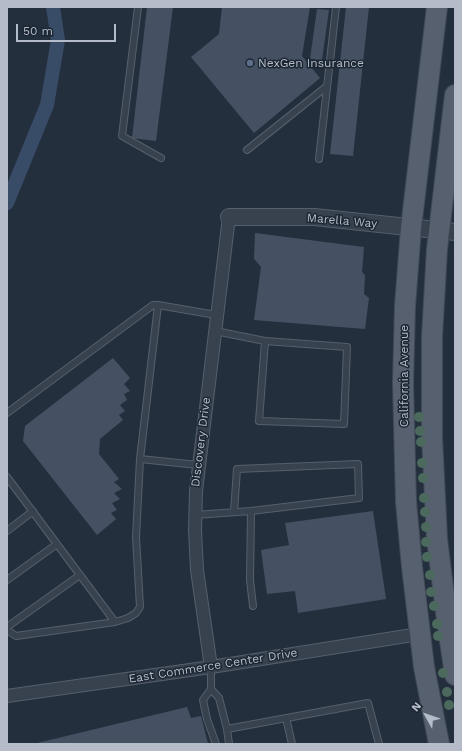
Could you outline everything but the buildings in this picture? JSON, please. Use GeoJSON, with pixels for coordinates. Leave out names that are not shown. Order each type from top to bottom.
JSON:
{"type":"FeatureCollection","features":[{"type":"Feature","properties":{"kind":"main road","name":"California Avenue"},"geometry":{"type":"LineString","coordinates":[[437,7],[411,228],[405,306],[404,423],[406,502],[419,634],[439,744]]}},
{"type":"Feature","properties":{"kind":"main road"},"geometry":{"type":"LineString","coordinates":[[455,96],[447,232],[434,289],[432,338],[432,437],[437,539],[451,620],[455,675]]}},
{"type":"Feature","properties":{"kind":"street","name":"Marella Way"},"geometry":{"type":"LineString","coordinates":[[229,217],[314,217],[447,232]]}},
{"type":"Feature","properties":{"kind":"street","name":"Discovery Drive"},"geometry":{"type":"LineString","coordinates":[[211,667],[197,570],[195,515],[198,465],[229,217]]}},
{"type":"Feature","properties":{"kind":"street","name":"East Commerce Center Drive"},"geometry":{"type":"LineString","coordinates":[[7,696],[211,667],[419,634]]}},
{"type":"Feature","properties":{"kind":"lane"},"geometry":{"type":"LineString","coordinates":[[138,7],[122,136],[161,158]]}},
{"type":"Feature","properties":{"kind":"lane"},"geometry":{"type":"LineString","coordinates":[[319,159],[336,7]]}},
{"type":"Feature","properties":{"kind":"lane"},"geometry":{"type":"LineString","coordinates":[[247,150],[326,87]]}},
{"type":"Feature","properties":{"kind":"lane"},"geometry":{"type":"LineString","coordinates":[[7,413],[152,305],[216,315]]}},
{"type":"Feature","properties":{"kind":"lane"},"geometry":{"type":"LineString","coordinates":[[80,575],[7,628],[16,636],[115,622],[128,618],[136,613],[140,607],[136,537],[140,459],[158,305]]}},
{"type":"Feature","properties":{"kind":"lane"},"geometry":{"type":"LineString","coordinates":[[215,331],[265,341],[347,347],[344,424],[259,421],[265,341]]}},
{"type":"Feature","properties":{"kind":"lane"},"geometry":{"type":"LineString","coordinates":[[140,459],[198,465]]}},
{"type":"Feature","properties":{"kind":"lane"},"geometry":{"type":"LineString","coordinates":[[195,515],[251,511],[359,498],[358,464],[237,469],[234,512]]}},
{"type":"Feature","properties":{"kind":"lane"},"geometry":{"type":"LineString","coordinates":[[8,481],[33,511],[115,622]]}},
{"type":"Feature","properties":{"kind":"lane"},"geometry":{"type":"LineString","coordinates":[[7,531],[33,511]]}},
{"type":"Feature","properties":{"kind":"lane"},"geometry":{"type":"LineString","coordinates":[[251,511],[250,580],[253,606]]}},
{"type":"Feature","properties":{"kind":"lane"},"geometry":{"type":"LineString","coordinates":[[7,580],[57,544]]}},
{"type":"Feature","properties":{"kind":"lane"},"geometry":{"type":"LineString","coordinates":[[211,667],[210,689],[203,700],[207,719],[216,744]]}},
{"type":"Feature","properties":{"kind":"lane"},"geometry":{"type":"LineString","coordinates":[[210,689],[219,698],[227,729],[229,744]]}},
{"type":"Feature","properties":{"kind":"lane"},"geometry":{"type":"LineString","coordinates":[[227,729],[368,703],[379,744]]}},
{"type":"Feature","properties":{"kind":"lane"},"geometry":{"type":"LineString","coordinates":[[286,718],[292,744]]}},
{"type":"Feature","properties":{"kind":"waterway"},"geometry":{"type":"LineString","coordinates":[[7,203],[47,105],[58,40],[53,7]]}},
{"type":"Feature","properties":{"kind":"place","name":"NexGen Insurance"},"geometry":{"type":"Point","coordinates":[250,63]}}]}
